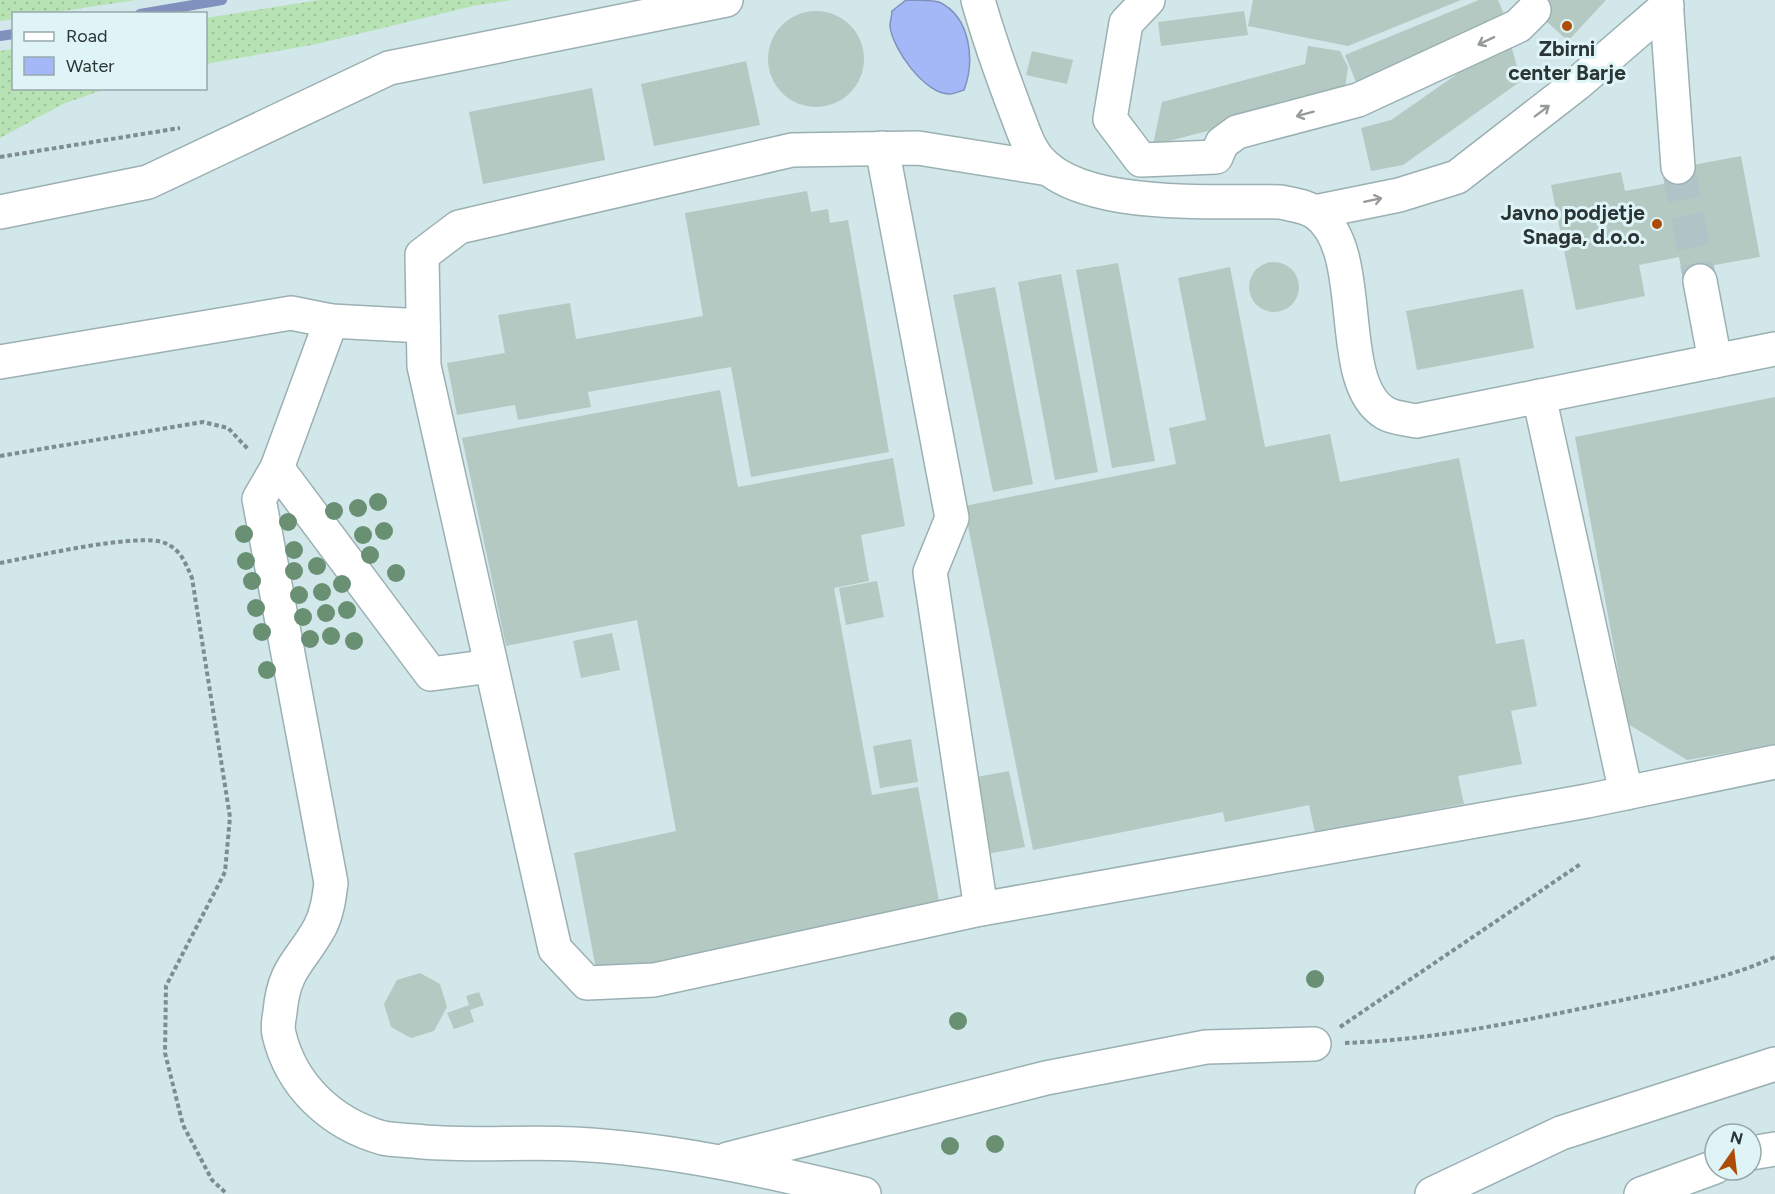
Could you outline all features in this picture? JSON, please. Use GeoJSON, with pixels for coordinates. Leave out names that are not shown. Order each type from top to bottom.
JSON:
{"type":"FeatureCollection","features":[{"type":"Feature","properties":{"kind":"lane"},"geometry":{"type":"LineString","coordinates":[[0,212],[148,182],[389,68],[726,0]]}},
{"type":"Feature","properties":{"kind":"lane"},"geometry":{"type":"LineString","coordinates":[[978,0],[992,51],[1032,151],[1049,169],[1083,188],[1120,198],[1281,202],[1304,207],[1326,221],[1341,249],[1359,364],[1366,393],[1385,414],[1416,421],[1775,349]]}},
{"type":"Feature","properties":{"kind":"lane"},"geometry":{"type":"LineString","coordinates":[[1148,0],[1126,23],[1110,119],[1141,160],[1216,158],[1222,143],[1237,132],[1358,100],[1518,26],[1534,10]]}},
{"type":"Feature","properties":{"kind":"lane"},"geometry":{"type":"LineString","coordinates":[[1315,212],[1399,195],[1457,177],[1578,83],[1666,3]]}},
{"type":"Feature","properties":{"kind":"lane"},"geometry":{"type":"LineString","coordinates":[[1666,3],[1678,167]]}},
{"type":"Feature","properties":{"kind":"lane"},"geometry":{"type":"LineString","coordinates":[[882,148],[952,518],[930,572],[981,909]]}},
{"type":"Feature","properties":{"kind":"lane"},"geometry":{"type":"LineString","coordinates":[[1049,169],[918,148],[792,150],[459,227],[422,255],[424,366],[555,949],[587,983],[654,980],[981,909],[1626,793],[1775,762]]}},
{"type":"Feature","properties":{"kind":"lane"},"geometry":{"type":"LineString","coordinates":[[1700,281],[1715,361]]}},
{"type":"Feature","properties":{"kind":"lane"},"geometry":{"type":"LineString","coordinates":[[0,362],[291,313],[331,321],[423,326]]}},
{"type":"Feature","properties":{"kind":"lane"},"geometry":{"type":"LineString","coordinates":[[331,321],[273,476],[259,499],[331,883],[329,905],[286,977],[281,1003],[278,1032],[302,1085],[322,1108],[354,1127],[384,1138],[435,1143],[573,1144],[652,1151],[720,1161],[864,1194]]}},
{"type":"Feature","properties":{"kind":"lane"},"geometry":{"type":"LineString","coordinates":[[1539,396],[1626,793]]}},
{"type":"Feature","properties":{"kind":"lane"},"geometry":{"type":"LineString","coordinates":[[273,476],[431,674],[491,666]]}},
{"type":"Feature","properties":{"kind":"lane"},"geometry":{"type":"LineString","coordinates":[[720,1161],[1046,1078],[1206,1047],[1314,1044]]}},
{"type":"Feature","properties":{"kind":"lane"},"geometry":{"type":"LineString","coordinates":[[1432,1194],[1561,1133],[1775,1064]]}},
{"type":"Feature","properties":{"kind":"lane"},"geometry":{"type":"LineString","coordinates":[[1641,1194],[1703,1171]]}},
{"type":"Feature","properties":{"kind":"path"},"geometry":{"type":"LineString","coordinates":[[0,157],[96,140]]}},
{"type":"Feature","properties":{"kind":"path"},"geometry":{"type":"LineString","coordinates":[[0,456],[204,422],[228,428],[273,476]]}},
{"type":"Feature","properties":{"kind":"path"},"geometry":{"type":"LineString","coordinates":[[0,562],[130,541],[163,542],[182,554],[192,578],[230,817],[225,872],[166,986],[165,1053],[183,1125],[212,1180],[227,1194]]}},
{"type":"Feature","properties":{"kind":"path"},"geometry":{"type":"LineString","coordinates":[[1314,1044],[1582,863]]}},
{"type":"Feature","properties":{"kind":"path"},"geometry":{"type":"LineString","coordinates":[[1314,1044],[1404,1041],[1512,1023],[1690,985],[1775,957]]}},
{"type":"Feature","properties":{"kind":"green space"},"geometry":{"type":"Polygon","coordinates":[[[0,0],[136,0],[57,12],[12,12],[12,19],[0,21],[0,0]]]}},
{"type":"Feature","properties":{"kind":"green space"},"geometry":{"type":"Polygon","coordinates":[[[319,0],[512,0],[473,6],[317,44],[207,64],[207,18],[319,0]]]}},
{"type":"Feature","properties":{"kind":"green space"},"geometry":{"type":"Polygon","coordinates":[[[12,49],[12,90],[102,90],[63,104],[0,138],[0,51],[12,49]]]}},
{"type":"Feature","properties":{"kind":"water"},"geometry":{"type":"Polygon","coordinates":[[[906,0],[939,2],[958,18],[968,41],[969,53],[964,90],[952,94],[930,87],[911,69],[903,57],[892,35],[890,24],[892,11],[906,0]]]}},
{"type":"Feature","properties":{"kind":"building"},"geometry":{"type":"Polygon","coordinates":[[[1253,0],[1461,0],[1348,46],[1248,26],[1253,0]]]}},
{"type":"Feature","properties":{"kind":"building"},"geometry":{"type":"Polygon","coordinates":[[[1479,0],[1498,0],[1509,26],[1358,87],[1345,55],[1479,0]]]}},
{"type":"Feature","properties":{"kind":"building","name":"Zbirni center Barje"},"geometry":{"type":"Polygon","coordinates":[[[1523,0],[1606,0],[1568,41],[1523,0]]]}},
{"type":"Feature","properties":{"kind":"building"},"geometry":{"type":"Polygon","coordinates":[[[816,11],[834,14],[850,25],[861,41],[864,59],[861,77],[850,93],[834,104],[816,107],[798,104],[782,93],[771,77],[768,59],[771,41],[782,25],[798,14],[816,11]]]}},
{"type":"Feature","properties":{"kind":"building"},"geometry":{"type":"Polygon","coordinates":[[[1244,11],[1248,35],[1161,46],[1158,22],[1244,11]]]}},
{"type":"Feature","properties":{"kind":"building"},"geometry":{"type":"Polygon","coordinates":[[[1509,38],[1521,81],[1403,165],[1371,171],[1361,128],[1391,120],[1509,38]]]}},
{"type":"Feature","properties":{"kind":"building"},"geometry":{"type":"Polygon","coordinates":[[[1308,46],[1340,51],[1348,67],[1344,96],[1153,145],[1162,102],[1305,64],[1308,46]]]}},
{"type":"Feature","properties":{"kind":"building"},"geometry":{"type":"Polygon","coordinates":[[[1032,51],[1073,60],[1067,84],[1026,75],[1032,51]]]}},
{"type":"Feature","properties":{"kind":"building"},"geometry":{"type":"Polygon","coordinates":[[[746,61],[760,125],[654,146],[641,84],[746,61]]]}},
{"type":"Feature","properties":{"kind":"building"},"geometry":{"type":"Polygon","coordinates":[[[592,88],[605,160],[483,184],[469,112],[592,88]]]}},
{"type":"Feature","properties":{"kind":"building","name":"Javno podjetje Snaga, d.o.o."},"geometry":{"type":"Polygon","coordinates":[[[1741,156],[1760,257],[1709,266],[1709,272],[1683,277],[1679,257],[1639,265],[1645,296],[1576,310],[1551,185],[1621,172],[1625,191],[1696,178],[1693,165],[1741,156]]]}},
{"type":"Feature","properties":{"kind":"building"},"geometry":{"type":"Polygon","coordinates":[[[807,191],[811,212],[828,209],[830,223],[848,220],[889,452],[751,477],[731,367],[588,392],[591,407],[518,420],[515,405],[457,415],[447,363],[505,353],[498,315],[570,303],[576,339],[703,316],[685,213],[807,191]]]}},
{"type":"Feature","properties":{"kind":"building"},"geometry":{"type":"Polygon","coordinates":[[[1269,262],[1279,262],[1292,269],[1299,282],[1299,292],[1292,305],[1279,312],[1269,312],[1260,308],[1253,301],[1249,292],[1249,282],[1253,273],[1260,266],[1269,262]]]}},
{"type":"Feature","properties":{"kind":"building"},"geometry":{"type":"Polygon","coordinates":[[[1118,263],[1155,461],[1112,468],[1076,270],[1118,263]]]}},
{"type":"Feature","properties":{"kind":"building"},"geometry":{"type":"Polygon","coordinates":[[[1230,267],[1265,447],[1330,434],[1340,482],[1459,458],[1496,644],[1524,639],[1537,706],[1511,711],[1522,764],[1458,776],[1464,804],[1315,833],[1309,805],[1225,822],[1223,812],[1033,850],[964,506],[1176,464],[1169,428],[1206,420],[1178,278],[1230,267]]]}},
{"type":"Feature","properties":{"kind":"building"},"geometry":{"type":"Polygon","coordinates":[[[1061,274],[1098,472],[1055,480],[1018,282],[1061,274]]]}},
{"type":"Feature","properties":{"kind":"building"},"geometry":{"type":"Polygon","coordinates":[[[995,287],[1033,484],[993,492],[953,295],[995,287]]]}},
{"type":"Feature","properties":{"kind":"building"},"geometry":{"type":"Polygon","coordinates":[[[1523,289],[1534,348],[1417,370],[1406,311],[1523,289]]]}},
{"type":"Feature","properties":{"kind":"building"},"geometry":{"type":"Polygon","coordinates":[[[720,390],[738,487],[893,458],[905,526],[861,535],[869,581],[834,588],[872,795],[918,787],[940,906],[597,974],[574,853],[676,831],[637,620],[506,646],[462,438],[720,390]]]}},
{"type":"Feature","properties":{"kind":"building"},"geometry":{"type":"Polygon","coordinates":[[[1775,397],[1775,745],[1687,760],[1628,724],[1575,437],[1775,397]]]}},
{"type":"Feature","properties":{"kind":"building"},"geometry":{"type":"Polygon","coordinates":[[[877,581],[884,617],[846,625],[839,588],[877,581]]]}},
{"type":"Feature","properties":{"kind":"building"},"geometry":{"type":"Polygon","coordinates":[[[612,633],[620,670],[581,678],[573,641],[612,633]]]}},
{"type":"Feature","properties":{"kind":"building"},"geometry":{"type":"Polygon","coordinates":[[[911,739],[918,782],[880,788],[873,746],[911,739]]]}},
{"type":"Feature","properties":{"kind":"building"},"geometry":{"type":"Polygon","coordinates":[[[1009,771],[1025,847],[987,854],[971,778],[1009,771]]]}},
{"type":"Feature","properties":{"kind":"building"},"geometry":{"type":"Polygon","coordinates":[[[420,973],[440,984],[447,1007],[434,1031],[411,1038],[391,1027],[384,1004],[397,980],[420,973]]]}},
{"type":"Feature","properties":{"kind":"building"},"geometry":{"type":"Polygon","coordinates":[[[479,992],[484,1005],[470,1010],[474,1022],[454,1029],[447,1013],[469,1005],[466,996],[479,992]]]}},
{"type":"Feature","properties":{"kind":"waterway"},"geometry":{"type":"LineString","coordinates":[[152,12],[222,0]]}},
{"type":"Feature","properties":{"kind":"waterway"},"geometry":{"type":"LineString","coordinates":[[0,36],[12,34]]}},
{"type":"Feature","properties":{"kind":"tunnel"},"geometry":{"type":"LineString","coordinates":[[1678,167],[1700,281]]}},
{"type":"Feature","properties":{"kind":"place","name":"Zbirni center Barje"},"geometry":{"type":"Point","coordinates":[1567,26]}},
{"type":"Feature","properties":{"kind":"place","name":"Javno podjetje Snaga, d.o.o."},"geometry":{"type":"Point","coordinates":[1657,224]}}]}
